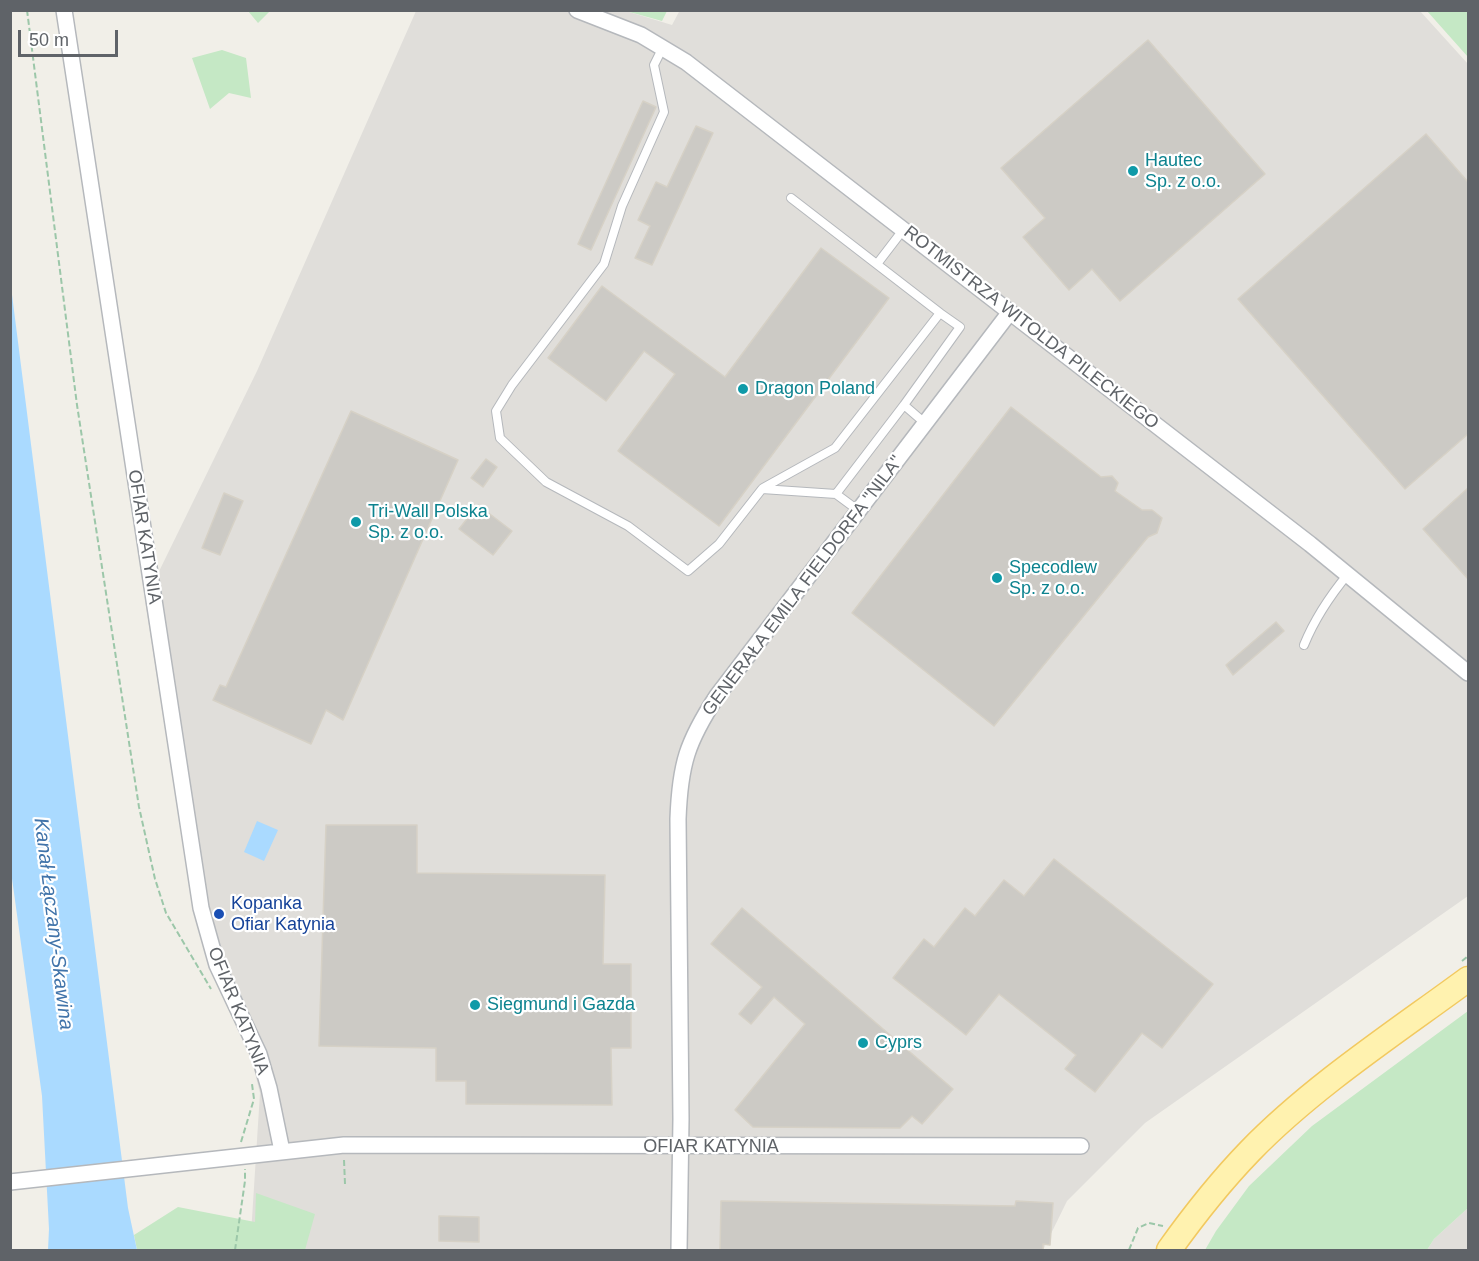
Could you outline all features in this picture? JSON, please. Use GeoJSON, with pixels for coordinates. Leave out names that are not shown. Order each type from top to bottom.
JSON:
{"type":"FeatureCollection","features":[{"type":"Feature","properties":{"kind":"main road"},"geometry":{"type":"LineString","coordinates":[[1169,1251],[1223,1180],[1280,1123],[1321,1089],[1468,979]]}},
{"type":"Feature","properties":{"kind":"street","name":"OFIAR KATYNIA"},"geometry":{"type":"LineString","coordinates":[[64,10],[201,908],[217,966],[259,1054],[269,1088],[282,1151],[344,1145],[1081,1146]]}},
{"type":"Feature","properties":{"kind":"street","name":"ROTMISTRZA WITOLDA PILECKIEGO"},"geometry":{"type":"LineString","coordinates":[[577,10],[632,31],[686,62],[1348,574],[1468,673]]}},
{"type":"Feature","properties":{"kind":"street","name":"GENERAŁA EMILA FIELDORFA \"NILA\""},"geometry":{"type":"LineString","coordinates":[[679,1251],[681,1147],[678,819],[679,783],[686,751],[700,721],[717,696],[1010,312]]}},
{"type":"Feature","properties":{"kind":"street"},"geometry":{"type":"LineString","coordinates":[[10,1182],[282,1151]]}},
{"type":"Feature","properties":{"kind":"lane"},"geometry":{"type":"LineString","coordinates":[[663,47],[654,65],[664,112],[622,206],[604,264],[512,385],[496,411],[500,438],[546,482],[628,526],[688,571],[719,544],[762,489],[835,448],[940,313]]}},
{"type":"Feature","properties":{"kind":"lane"},"geometry":{"type":"LineString","coordinates":[[791,198],[960,327],[836,494]]}},
{"type":"Feature","properties":{"kind":"lane"},"geometry":{"type":"LineString","coordinates":[[877,264],[903,230]]}},
{"type":"Feature","properties":{"kind":"lane"},"geometry":{"type":"LineString","coordinates":[[904,405],[926,424]]}},
{"type":"Feature","properties":{"kind":"lane"},"geometry":{"type":"LineString","coordinates":[[762,489],[836,494],[859,511]]}},
{"type":"Feature","properties":{"kind":"lane"},"geometry":{"type":"LineString","coordinates":[[1304,645],[1327,598],[1348,574]]}},
{"type":"Feature","properties":{"kind":"path"},"geometry":{"type":"LineString","coordinates":[[27,10],[77,405],[139,807],[163,905],[173,927],[189,949],[215,995]]}},
{"type":"Feature","properties":{"kind":"path"},"geometry":{"type":"LineString","coordinates":[[242,1147],[241,1140],[254,1099],[250,1077]]}},
{"type":"Feature","properties":{"kind":"path"},"geometry":{"type":"LineString","coordinates":[[344,1145],[345,1184]]}},
{"type":"Feature","properties":{"kind":"path"},"geometry":{"type":"LineString","coordinates":[[235,1251],[245,1182],[244,1166]]}},
{"type":"Feature","properties":{"kind":"path"},"geometry":{"type":"LineString","coordinates":[[1129,1251],[1138,1228],[1149,1223],[1165,1227]]}},
{"type":"Feature","properties":{"kind":"shaded area"},"geometry":{"type":"Polygon","coordinates":[[[680,10],[1420,11],[1468,64],[1468,896],[1145,1123],[1067,1201],[1043,1250],[250,1250],[260,1093],[252,1061],[209,966],[193,909],[145,600],[257,371],[416,11],[626,11],[672,25],[680,10]]]}},
{"type":"Feature","properties":{"kind":"shaded area"},"geometry":{"type":"Polygon","coordinates":[[[1468,1208],[1468,1250],[1427,1250],[1434,1239],[1468,1208]]]}},
{"type":"Feature","properties":{"kind":"green space"},"geometry":{"type":"Polygon","coordinates":[[[248,11],[270,11],[258,23],[248,11]]]}},
{"type":"Feature","properties":{"kind":"green space"},"geometry":{"type":"Polygon","coordinates":[[[626,11],[667,11],[662,21],[626,11]]]}},
{"type":"Feature","properties":{"kind":"green space"},"geometry":{"type":"Polygon","coordinates":[[[1427,11],[1468,11],[1468,57],[1427,11]]]}},
{"type":"Feature","properties":{"kind":"green space"},"geometry":{"type":"Polygon","coordinates":[[[222,50],[246,58],[251,98],[229,93],[210,109],[192,58],[222,50]]]}},
{"type":"Feature","properties":{"kind":"green space"},"geometry":{"type":"Polygon","coordinates":[[[1468,1011],[1468,1208],[1434,1239],[1427,1250],[1205,1250],[1249,1186],[1312,1126],[1468,1011]]]}},
{"type":"Feature","properties":{"kind":"green space"},"geometry":{"type":"Polygon","coordinates":[[[256,1193],[315,1214],[305,1250],[137,1250],[134,1235],[178,1207],[255,1222],[256,1193]]]}},
{"type":"Feature","properties":{"kind":"water","name":"Kanał Łączany-Skawina"},"geometry":{"type":"Polygon","coordinates":[[[10,279],[128,1208],[137,1250],[48,1250],[49,1229],[42,1096],[10,864],[10,279]]]}},
{"type":"Feature","properties":{"kind":"water"},"geometry":{"type":"Polygon","coordinates":[[[257,821],[278,830],[264,861],[244,852],[257,821]]]}},
{"type":"Feature","properties":{"kind":"building","name":"Hautec Sp. z o.o."},"geometry":{"type":"Polygon","coordinates":[[[1148,40],[1265,174],[1120,301],[1092,269],[1069,290],[1023,237],[1045,218],[1001,168],[1148,40]]]}},
{"type":"Feature","properties":{"kind":"building"},"geometry":{"type":"Polygon","coordinates":[[[643,101],[656,107],[591,250],[578,244],[643,101]]]}},
{"type":"Feature","properties":{"kind":"building"},"geometry":{"type":"Polygon","coordinates":[[[696,126],[713,133],[652,265],[635,258],[650,226],[638,220],[656,182],[667,187],[696,126]]]}},
{"type":"Feature","properties":{"kind":"building"},"geometry":{"type":"Polygon","coordinates":[[[1426,134],[1468,182],[1468,434],[1405,489],[1238,299],[1426,134]]]}},
{"type":"Feature","properties":{"kind":"building","name":"Dragon Poland"},"geometry":{"type":"Polygon","coordinates":[[[821,248],[889,298],[719,526],[618,451],[675,374],[644,351],[606,401],[548,358],[602,286],[725,377],[821,248]]]}},
{"type":"Feature","properties":{"kind":"building","name":"Specodlew Sp. z o.o."},"geometry":{"type":"Polygon","coordinates":[[[1011,407],[1101,477],[1112,476],[1118,483],[1115,491],[1142,510],[1152,510],[1162,518],[1157,533],[1148,537],[994,726],[852,613],[1011,407]]]}},
{"type":"Feature","properties":{"kind":"building","name":"Tri-Wall Polska Sp. z o.o."},"geometry":{"type":"Polygon","coordinates":[[[351,411],[458,460],[343,720],[326,710],[311,744],[213,700],[220,685],[226,687],[351,411]]]}},
{"type":"Feature","properties":{"kind":"building"},"geometry":{"type":"Polygon","coordinates":[[[486,459],[497,467],[483,487],[471,478],[486,459]]]}},
{"type":"Feature","properties":{"kind":"building"},"geometry":{"type":"Polygon","coordinates":[[[1468,488],[1468,579],[1423,529],[1468,488]]]}},
{"type":"Feature","properties":{"kind":"building"},"geometry":{"type":"Polygon","coordinates":[[[224,493],[243,501],[220,555],[202,548],[224,493]]]}},
{"type":"Feature","properties":{"kind":"building"},"geometry":{"type":"Polygon","coordinates":[[[478,505],[512,531],[493,555],[459,529],[478,505]]]}},
{"type":"Feature","properties":{"kind":"building"},"geometry":{"type":"Polygon","coordinates":[[[1276,622],[1284,631],[1233,675],[1226,665],[1276,622]]]}},
{"type":"Feature","properties":{"kind":"building","name":"Siegmund i Gazda"},"geometry":{"type":"Polygon","coordinates":[[[326,825],[417,825],[417,873],[605,875],[603,964],[631,964],[631,1048],[611,1048],[612,1105],[466,1104],[466,1081],[436,1081],[436,1048],[319,1046],[326,825]]]}},
{"type":"Feature","properties":{"kind":"building"},"geometry":{"type":"Polygon","coordinates":[[[1054,859],[1213,984],[1162,1048],[1142,1033],[1095,1092],[1065,1069],[1076,1055],[999,994],[966,1035],[893,978],[924,939],[934,947],[965,908],[975,916],[1004,880],[1024,896],[1054,859]]]}},
{"type":"Feature","properties":{"kind":"building"},"geometry":{"type":"Polygon","coordinates":[[[742,908],[953,1089],[922,1124],[912,1116],[900,1128],[753,1127],[735,1110],[805,1024],[774,997],[751,1024],[739,1014],[762,987],[711,944],[742,908]]]}},
{"type":"Feature","properties":{"kind":"building"},"geometry":{"type":"Polygon","coordinates":[[[721,1201],[1015,1206],[1016,1201],[1053,1203],[1050,1245],[1043,1244],[1043,1251],[720,1251],[721,1201]]]}},
{"type":"Feature","properties":{"kind":"building"},"geometry":{"type":"Polygon","coordinates":[[[439,1216],[479,1217],[479,1242],[439,1241],[439,1216]]]}},
{"type":"Feature","properties":{"kind":"place","name":"Hautec Sp. z o.o."},"geometry":{"type":"Point","coordinates":[1133,171]}},
{"type":"Feature","properties":{"kind":"place","name":"Dragon Poland"},"geometry":{"type":"Point","coordinates":[743,389]}},
{"type":"Feature","properties":{"kind":"place","name":"Tri-Wall Polska Sp. z o.o."},"geometry":{"type":"Point","coordinates":[356,522]}},
{"type":"Feature","properties":{"kind":"place","name":"Specodlew Sp. z o.o."},"geometry":{"type":"Point","coordinates":[997,578]}},
{"type":"Feature","properties":{"kind":"place","name":"Kopanka Ofiar Katynia"},"geometry":{"type":"Point","coordinates":[219,914]}},
{"type":"Feature","properties":{"kind":"place","name":"Siegmund i Gazda"},"geometry":{"type":"Point","coordinates":[475,1005]}},
{"type":"Feature","properties":{"kind":"place","name":"Cyprs"},"geometry":{"type":"Point","coordinates":[863,1043]}}]}
